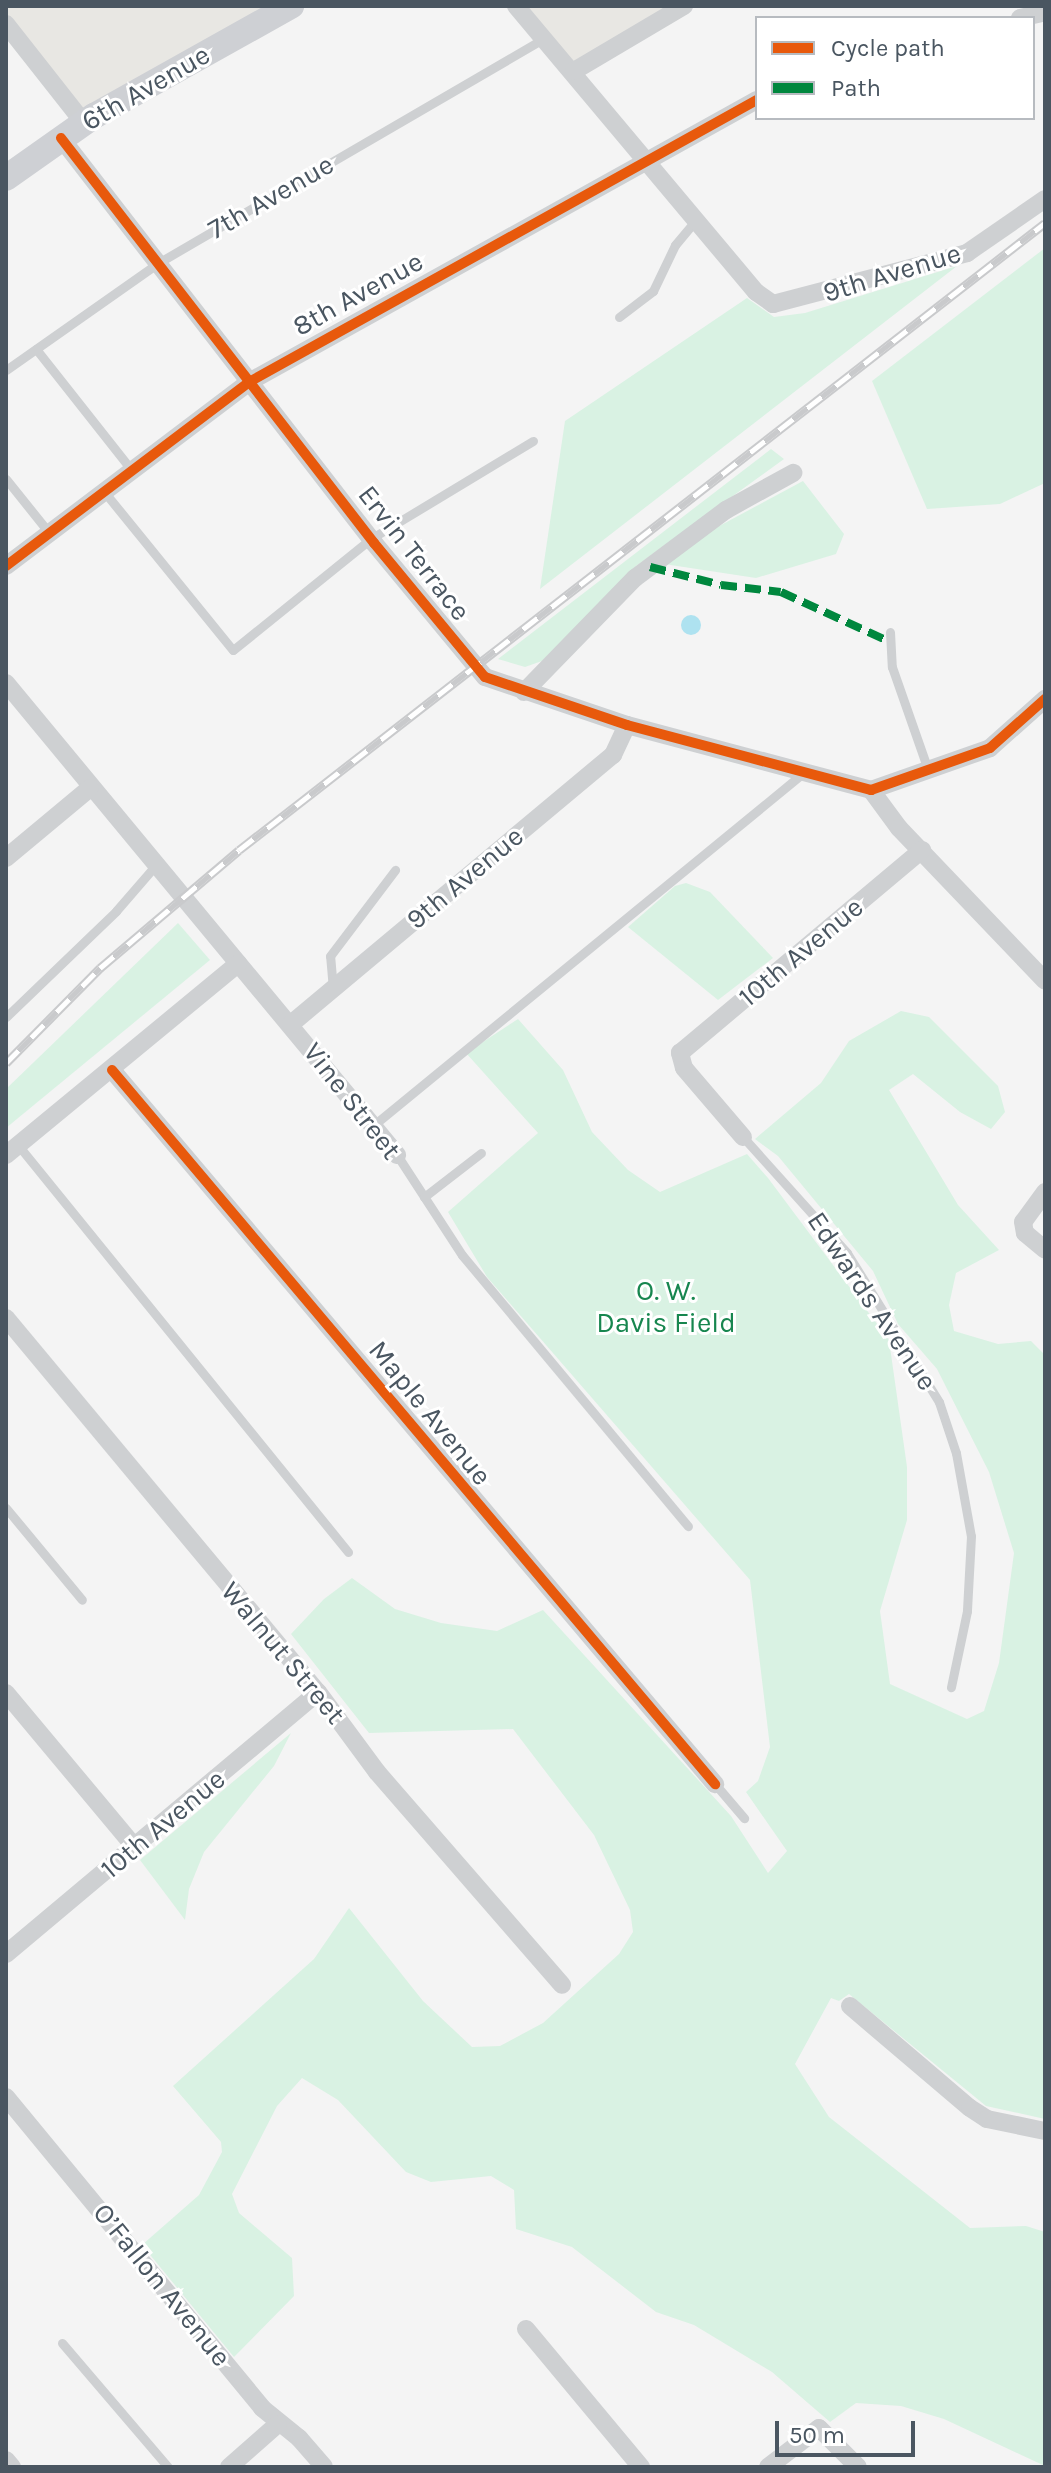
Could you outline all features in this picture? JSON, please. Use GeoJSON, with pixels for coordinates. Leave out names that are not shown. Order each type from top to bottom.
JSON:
{"type":"FeatureCollection","features":[{"type":"Feature","properties":{"kind":"main road","name":"6th Avenue"},"geometry":{"type":"LineString","coordinates":[[6,178],[84,123],[291,6]]}},
{"type":"Feature","properties":{"kind":"street"},"geometry":{"type":"LineString","coordinates":[[516,6],[697,219]]}},
{"type":"Feature","properties":{"kind":"street"},"geometry":{"type":"LineString","coordinates":[[574,71],[684,6]]}},
{"type":"Feature","properties":{"kind":"street"},"geometry":{"type":"LineString","coordinates":[[6,24],[84,123]]}},
{"type":"Feature","properties":{"kind":"street","name":"8th Avenue"},"geometry":{"type":"LineString","coordinates":[[6,566],[134,473],[249,382],[755,101]]}},
{"type":"Feature","properties":{"kind":"street","name":"Ervin Terrace"},"geometry":{"type":"LineString","coordinates":[[61,138],[469,662],[485,677],[627,725],[871,790]]}},
{"type":"Feature","properties":{"kind":"street","name":"9th Avenue"},"geometry":{"type":"LineString","coordinates":[[697,219],[756,292],[773,304],[967,253],[1045,199]]}},
{"type":"Feature","properties":{"kind":"street"},"geometry":{"type":"LineString","coordinates":[[524,692],[635,578],[726,510],[793,473]]}},
{"type":"Feature","properties":{"kind":"street","name":"Vine Street"},"geometry":{"type":"LineString","coordinates":[[9,693],[375,1124],[397,1155]]}},
{"type":"Feature","properties":{"kind":"street"},"geometry":{"type":"LineString","coordinates":[[1045,699],[990,748],[871,790],[922,850],[1045,981]]}},
{"type":"Feature","properties":{"kind":"street","name":"9th Avenue"},"geometry":{"type":"LineString","coordinates":[[291,1024],[613,755],[627,725]]}},
{"type":"Feature","properties":{"kind":"street"},"geometry":{"type":"LineString","coordinates":[[6,858],[90,788]]}},
{"type":"Feature","properties":{"kind":"street","name":"10th Avenue"},"geometry":{"type":"LineString","coordinates":[[680,1053],[922,850]]}},
{"type":"Feature","properties":{"kind":"street"},"geometry":{"type":"LineString","coordinates":[[12,1150],[238,964]]}},
{"type":"Feature","properties":{"kind":"street","name":"Edwards Avenue"},"geometry":{"type":"LineString","coordinates":[[680,1053],[684,1068],[743,1137]]}},
{"type":"Feature","properties":{"kind":"street","name":"Maple Avenue"},"geometry":{"type":"LineString","coordinates":[[112,1070],[715,1784]]}},
{"type":"Feature","properties":{"kind":"street"},"geometry":{"type":"LineString","coordinates":[[1045,1192],[1023,1222],[1025,1233],[1045,1250]]}},
{"type":"Feature","properties":{"kind":"street","name":"Walnut Street"},"geometry":{"type":"LineString","coordinates":[[6,1318],[318,1692],[377,1772],[562,1985]]}},
{"type":"Feature","properties":{"kind":"street","name":"10th Avenue"},"geometry":{"type":"LineString","coordinates":[[6,1954],[318,1692]]}},
{"type":"Feature","properties":{"kind":"street"},"geometry":{"type":"LineString","coordinates":[[6,1693],[134,1846]]}},
{"type":"Feature","properties":{"kind":"street"},"geometry":{"type":"LineString","coordinates":[[850,2006],[987,2119],[1045,2131]]}},
{"type":"Feature","properties":{"kind":"street","name":"O’Fallon Avenue"},"geometry":{"type":"LineString","coordinates":[[6,2097],[278,2424],[299,2438],[324,2467]]}},
{"type":"Feature","properties":{"kind":"street"},"geometry":{"type":"LineString","coordinates":[[526,2329],[641,2467]]}},
{"type":"Feature","properties":{"kind":"street"},"geometry":{"type":"LineString","coordinates":[[229,2467],[278,2424]]}},
{"type":"Feature","properties":{"kind":"street"},"geometry":{"type":"LineString","coordinates":[[768,2467],[819,2428],[858,2467]]}},
{"type":"Feature","properties":{"kind":"street"},"geometry":{"type":"LineString","coordinates":[[6,2460],[12,2467]]}},
{"type":"Feature","properties":{"kind":"lane","name":"7th Avenue"},"geometry":{"type":"LineString","coordinates":[[6,370],[158,263],[545,38]]}},
{"type":"Feature","properties":{"kind":"lane"},"geometry":{"type":"LineString","coordinates":[[619,317],[653,291],[675,245],[697,219]]}},
{"type":"Feature","properties":{"kind":"lane"},"geometry":{"type":"LineString","coordinates":[[36,349],[134,473]]}},
{"type":"Feature","properties":{"kind":"lane"},"geometry":{"type":"LineString","coordinates":[[106,494],[233,650],[372,538],[533,441]]}},
{"type":"Feature","properties":{"kind":"lane"},"geometry":{"type":"LineString","coordinates":[[6,479],[50,534]]}},
{"type":"Feature","properties":{"kind":"lane"},"geometry":{"type":"LineString","coordinates":[[890,632],[892,667],[928,771]]}},
{"type":"Feature","properties":{"kind":"lane"},"geometry":{"type":"LineString","coordinates":[[375,1124],[802,774]]}},
{"type":"Feature","properties":{"kind":"lane"},"geometry":{"type":"LineString","coordinates":[[6,1017],[116,911],[155,866]]}},
{"type":"Feature","properties":{"kind":"lane"},"geometry":{"type":"LineString","coordinates":[[333,989],[330,956],[395,870]]}},
{"type":"Feature","properties":{"kind":"lane","name":"Edwards Avenue"},"geometry":{"type":"LineString","coordinates":[[743,1137],[847,1253],[939,1402],[956,1453],[971,1536],[967,1611],[951,1687]]}},
{"type":"Feature","properties":{"kind":"lane"},"geometry":{"type":"LineString","coordinates":[[12,1150],[348,1552]]}},
{"type":"Feature","properties":{"kind":"lane"},"geometry":{"type":"LineString","coordinates":[[424,1197],[481,1153]]}},
{"type":"Feature","properties":{"kind":"lane","name":"Vine Street"},"geometry":{"type":"LineString","coordinates":[[397,1155],[488,1289],[688,1526]]}},
{"type":"Feature","properties":{"kind":"lane"},"geometry":{"type":"LineString","coordinates":[[6,1508],[82,1600]]}},
{"type":"Feature","properties":{"kind":"lane","name":"Maple Avenue"},"geometry":{"type":"LineString","coordinates":[[715,1784],[744,1818]]}},
{"type":"Feature","properties":{"kind":"lane"},"geometry":{"type":"LineString","coordinates":[[62,2343],[168,2467]]}},
{"type":"Feature","properties":{"kind":"shaded area"},"geometry":{"type":"Polygon","coordinates":[[[6,6],[291,6],[84,123],[6,24],[6,6]]]}},
{"type":"Feature","properties":{"kind":"shaded area"},"geometry":{"type":"Polygon","coordinates":[[[516,6],[684,6],[574,71],[516,6]]]}},
{"type":"Feature","properties":{"kind":"green space"},"geometry":{"type":"Polygon","coordinates":[[[1045,248],[1045,483],[1000,504],[927,509],[872,381],[1045,248]]]}},
{"type":"Feature","properties":{"kind":"green space"},"geometry":{"type":"Polygon","coordinates":[[[957,266],[540,589],[565,421],[747,298],[774,317],[805,313],[957,266]]]}},
{"type":"Feature","properties":{"kind":"green space"},"geometry":{"type":"Polygon","coordinates":[[[771,449],[784,459],[636,566],[542,661],[525,667],[498,659],[771,449]]]}},
{"type":"Feature","properties":{"kind":"green space"},"geometry":{"type":"Polygon","coordinates":[[[803,481],[844,534],[836,554],[756,578],[664,564],[710,531],[803,481]]]}},
{"type":"Feature","properties":{"kind":"green space"},"geometry":{"type":"Polygon","coordinates":[[[686,883],[710,892],[773,958],[718,1000],[628,927],[675,886],[686,883]]]}},
{"type":"Feature","properties":{"kind":"green space"},"geometry":{"type":"Polygon","coordinates":[[[178,923],[210,960],[6,1128],[6,1089],[178,923]]]}},
{"type":"Feature","properties":{"kind":"green space","name":"O. W. Davis Field"},"geometry":{"type":"Polygon","coordinates":[[[901,1011],[929,1017],[998,1086],[1005,1112],[991,1129],[960,1112],[913,1074],[889,1090],[958,1205],[999,1250],[956,1273],[949,1305],[954,1331],[998,1344],[1031,1341],[1045,1355],[1045,2119],[986,2106],[849,1994],[839,2001],[831,1998],[795,2064],[829,2117],[970,2228],[1026,2226],[1045,2232],[1045,2466],[944,2419],[901,2406],[856,2403],[830,2422],[772,2372],[694,2325],[656,2312],[572,2247],[516,2229],[514,2190],[491,2176],[431,2182],[406,2172],[338,2100],[302,2078],[277,2106],[232,2194],[239,2213],[292,2258],[294,2296],[234,2357],[142,2245],[199,2195],[222,2152],[221,2142],[173,2086],[314,1959],[349,1908],[423,2001],[472,2047],[500,2046],[543,2023],[619,1954],[633,1932],[630,1910],[594,1835],[513,1729],[369,1733],[291,1634],[324,1599],[352,1578],[395,1609],[441,1623],[497,1631],[543,1610],[731,1816],[768,1873],[787,1851],[746,1792],[758,1781],[770,1747],[750,1580],[487,1277],[448,1212],[538,1133],[466,1053],[518,1019],[563,1070],[592,1132],[628,1170],[660,1192],[747,1154],[768,1178],[889,1340],[907,1467],[907,1520],[880,1611],[890,1684],[967,1719],[984,1711],[999,1663],[1014,1553],[989,1472],[937,1369],[898,1324],[873,1271],[778,1156],[755,1139],[821,1083],[849,1041],[901,1011]]]}},
{"type":"Feature","properties":{"kind":"green space"},"geometry":{"type":"Polygon","coordinates":[[[291,1733],[274,1766],[204,1852],[189,1889],[185,1920],[140,1860],[291,1733]]]}},
{"type":"Feature","properties":{"kind":"water"},"geometry":{"type":"Polygon","coordinates":[[[691,615],[698,618],[701,625],[698,632],[691,635],[684,632],[681,625],[684,618],[691,615]]]}},
{"type":"Feature","properties":{"kind":"railway"},"geometry":{"type":"LineString","coordinates":[[6,1063],[100,968],[239,850],[1045,223]]}},
{"type":"Feature","properties":{"kind":"marked path"},"geometry":{"type":"LineString","coordinates":[[650,567],[721,585],[781,592],[888,641]]}},
{"type":"Feature","properties":{"kind":"cycle path"},"geometry":{"type":"LineString","coordinates":[[6,566],[249,382],[755,101]]}},
{"type":"Feature","properties":{"kind":"cycle path"},"geometry":{"type":"LineString","coordinates":[[61,138],[374,543],[485,677],[627,725],[871,790],[990,748],[1045,699]]}},
{"type":"Feature","properties":{"kind":"cycle path"},"geometry":{"type":"LineString","coordinates":[[112,1070],[715,1784]]}}]}
